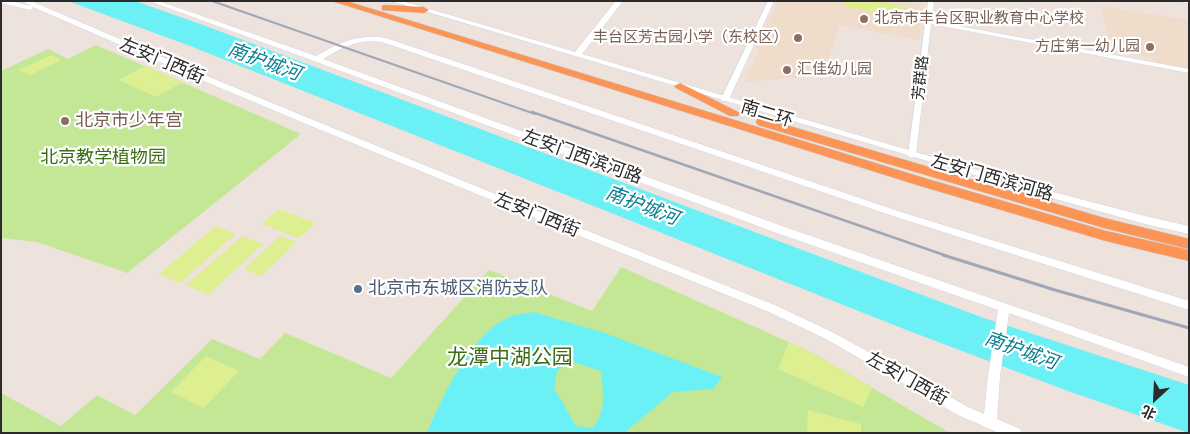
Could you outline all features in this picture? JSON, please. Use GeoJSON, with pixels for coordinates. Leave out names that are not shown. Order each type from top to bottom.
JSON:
{"type":"FeatureCollection","features":[{"type":"Feature","properties":{"kind":"highway","name":"南二环"},"geometry":{"type":"LineString","coordinates":[[336,1],[1106,236],[1189,256]]}},
{"type":"Feature","properties":{"kind":"highway","name":"南二环"},"geometry":{"type":"LineString","coordinates":[[362,1],[390,5],[734,114],[1104,224],[1189,244]]}},
{"type":"Feature","properties":{"kind":"highway"},"geometry":{"type":"LineString","coordinates":[[390,5],[424,10]]}},
{"type":"Feature","properties":{"kind":"highway"},"geometry":{"type":"LineString","coordinates":[[680,86],[734,114]]}},
{"type":"Feature","properties":{"kind":"highway"},"geometry":{"type":"LineString","coordinates":[[1004,181],[1104,224]]}},
{"type":"Feature","properties":{"kind":"street","name":"左安门西街"},"geometry":{"type":"LineString","coordinates":[[1,1],[51,14]]}},
{"type":"Feature","properties":{"kind":"street","name":"左安门西街"},"geometry":{"type":"LineString","coordinates":[[25,1],[51,14],[407,162],[773,309],[830,336],[964,411],[1015,433]]}},
{"type":"Feature","properties":{"kind":"street","name":"左安门西滨河路"},"geometry":{"type":"LineString","coordinates":[[152,1],[317,59],[1003,312],[1189,372]]}},
{"type":"Feature","properties":{"kind":"street"},"geometry":{"type":"LineString","coordinates":[[576,55],[620,1]]}},
{"type":"Feature","properties":{"kind":"street"},"geometry":{"type":"LineString","coordinates":[[725,99],[771,1]]}},
{"type":"Feature","properties":{"kind":"street"},"geometry":{"type":"LineString","coordinates":[[1180,1],[1189,2]]}},
{"type":"Feature","properties":{"kind":"street","name":"芳群路"},"geometry":{"type":"LineString","coordinates":[[912,155],[929,2]]}},
{"type":"Feature","properties":{"kind":"street","name":"左安门西滨河路"},"geometry":{"type":"LineString","coordinates":[[424,10],[912,155],[1145,220],[1189,230]]}},
{"type":"Feature","properties":{"kind":"street"},"geometry":{"type":"LineString","coordinates":[[928,22],[1189,71]]}},
{"type":"Feature","properties":{"kind":"street"},"geometry":{"type":"LineString","coordinates":[[317,59],[349,41],[383,40],[896,214],[1189,306]]}},
{"type":"Feature","properties":{"kind":"street"},"geometry":{"type":"LineString","coordinates":[[990,423],[1003,312]]}},
{"type":"Feature","properties":{"kind":"shaded area"},"geometry":{"type":"Polygon","coordinates":[[[778,1],[906,1],[924,4],[919,40],[840,25],[823,75],[744,82],[759,51],[755,50],[778,1]]]}},
{"type":"Feature","properties":{"kind":"shaded area"},"geometry":{"type":"Polygon","coordinates":[[[1100,6],[1189,20],[1189,70],[1154,63],[1152,58],[1113,50],[1100,6]]]}},
{"type":"Feature","properties":{"kind":"green space"},"geometry":{"type":"Polygon","coordinates":[[[844,1],[889,3],[913,11],[913,15],[907,18],[849,8],[843,4],[844,1]]]}},
{"type":"Feature","properties":{"kind":"green space","name":"北京教学植物园"},"geometry":{"type":"Polygon","coordinates":[[[96,45],[301,134],[127,273],[37,242],[1,238],[1,71],[48,49],[68,59],[96,45]]]}},
{"type":"Feature","properties":{"kind":"green space"},"geometry":{"type":"Polygon","coordinates":[[[51,55],[62,60],[30,75],[19,70],[51,55]]]}},
{"type":"Feature","properties":{"kind":"green space"},"geometry":{"type":"Polygon","coordinates":[[[145,66],[183,82],[156,97],[119,80],[145,66]]]}},
{"type":"Feature","properties":{"kind":"green space"},"geometry":{"type":"Polygon","coordinates":[[[279,209],[315,223],[299,238],[262,224],[279,209]]]}},
{"type":"Feature","properties":{"kind":"green space"},"geometry":{"type":"Polygon","coordinates":[[[216,226],[236,234],[180,283],[159,274],[216,226]]]}},
{"type":"Feature","properties":{"kind":"green space"},"geometry":{"type":"Polygon","coordinates":[[[242,236],[263,244],[208,295],[186,285],[242,236]]]}},
{"type":"Feature","properties":{"kind":"green space"},"geometry":{"type":"Polygon","coordinates":[[[280,236],[296,242],[261,276],[244,269],[280,236]]]}},
{"type":"Feature","properties":{"kind":"green space","name":"龙潭中湖公园"},"geometry":{"type":"Polygon","coordinates":[[[621,267],[809,351],[950,433],[1,433],[1,393],[61,426],[97,395],[135,415],[212,339],[260,359],[285,333],[391,378],[489,270],[592,311],[621,267]]]}},
{"type":"Feature","properties":{"kind":"green space"},"geometry":{"type":"Polygon","coordinates":[[[789,342],[809,351],[872,388],[863,407],[778,369],[789,342]]]}},
{"type":"Feature","properties":{"kind":"green space"},"geometry":{"type":"Polygon","coordinates":[[[206,356],[239,371],[204,408],[171,392],[206,356]]]}},
{"type":"Feature","properties":{"kind":"green space"},"geometry":{"type":"Polygon","coordinates":[[[808,410],[861,424],[861,433],[807,433],[808,410]]]}},
{"type":"Feature","properties":{"kind":"water","name":"南护城河"},"geometry":{"type":"Polygon","coordinates":[[[68,1],[135,1],[981,317],[1189,385],[1189,433],[1068,391],[904,329],[190,46],[68,1]]]}},
{"type":"Feature","properties":{"kind":"water"},"geometry":{"type":"Polygon","coordinates":[[[533,312],[602,332],[722,377],[713,389],[673,392],[624,433],[427,433],[449,385],[481,338],[494,326],[507,318],[533,312]],[[570,361],[557,371],[554,388],[576,426],[592,428],[597,422],[603,401],[601,371],[570,361]]]}},
{"type":"Feature","properties":{"kind":"railway"},"geometry":{"type":"LineString","coordinates":[[212,1],[535,114]]}},
{"type":"Feature","properties":{"kind":"railway"},"geometry":{"type":"LineString","coordinates":[[532,112],[947,256]]}},
{"type":"Feature","properties":{"kind":"railway"},"geometry":{"type":"LineString","coordinates":[[943,255],[1055,290],[1189,328]]}},
{"type":"Feature","properties":{"kind":"place","name":"北京市丰台区职业教育中心学校"},"geometry":{"type":"Point","coordinates":[864,19]}},
{"type":"Feature","properties":{"kind":"place","name":"丰台区芳古园小学（东校区）"},"geometry":{"type":"Point","coordinates":[798,38]}},
{"type":"Feature","properties":{"kind":"place","name":"方庄第一幼儿园"},"geometry":{"type":"Point","coordinates":[1150,47]}},
{"type":"Feature","properties":{"kind":"place","name":"汇佳幼儿园"},"geometry":{"type":"Point","coordinates":[787,70]}},
{"type":"Feature","properties":{"kind":"place","name":"北京市少年宫"},"geometry":{"type":"Point","coordinates":[65,121]}},
{"type":"Feature","properties":{"kind":"place","name":"北京市东城区消防支队"},"geometry":{"type":"Point","coordinates":[358,289]}}]}
